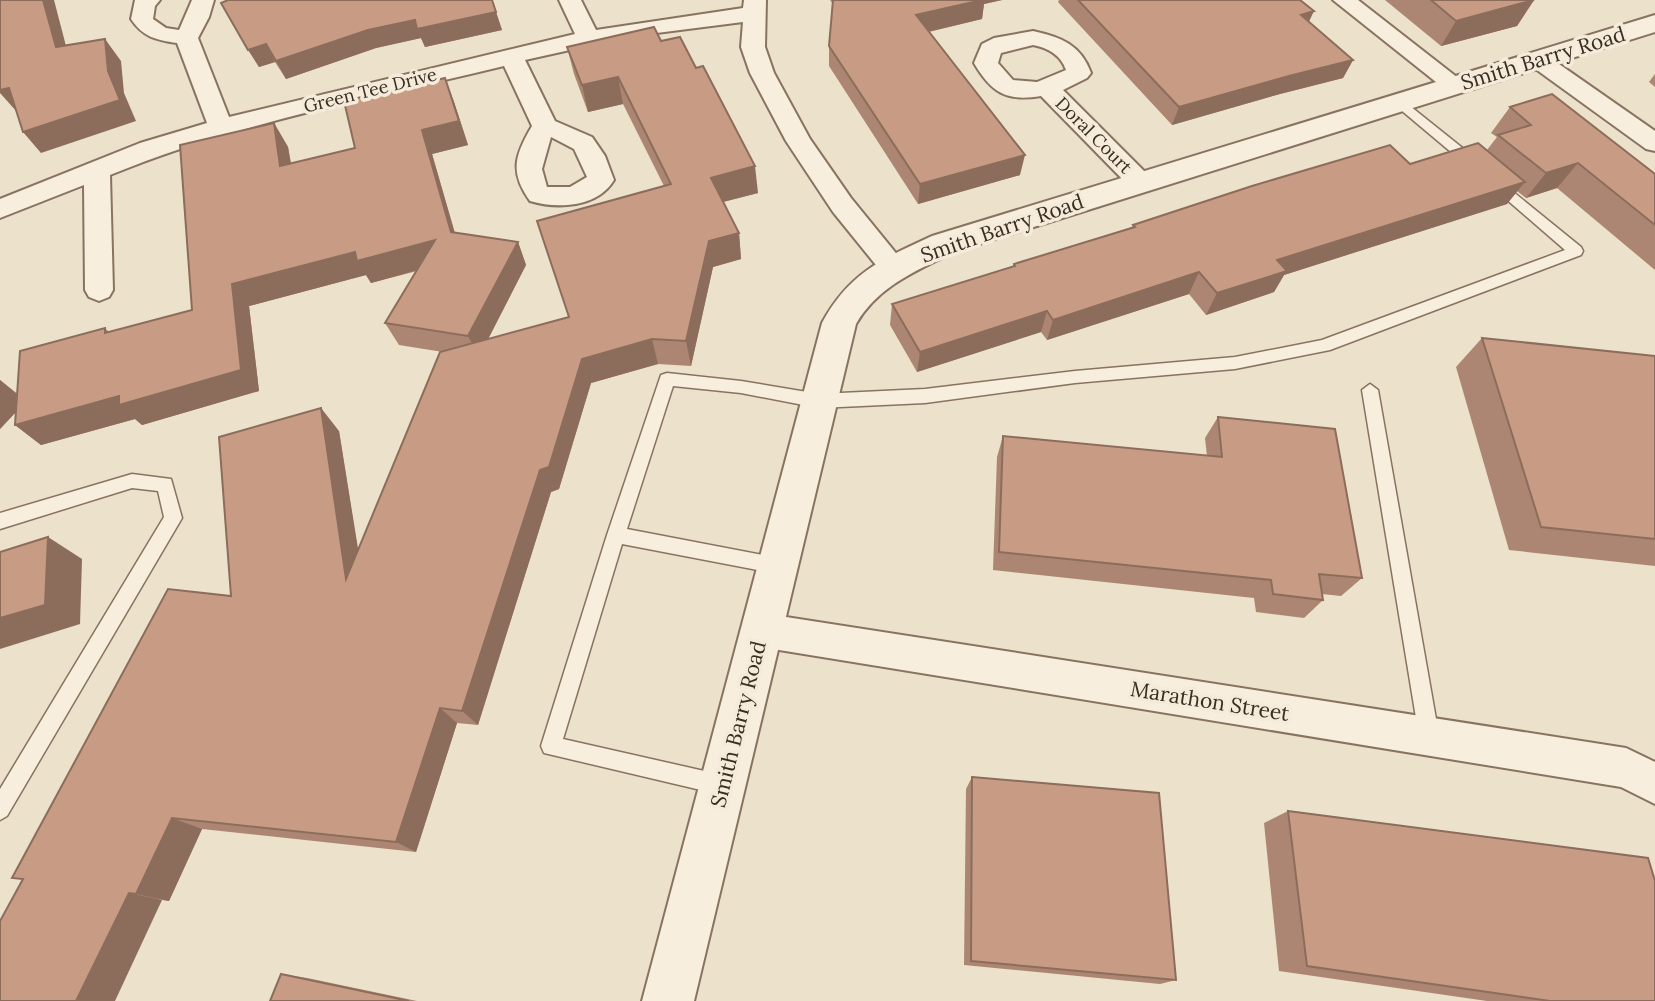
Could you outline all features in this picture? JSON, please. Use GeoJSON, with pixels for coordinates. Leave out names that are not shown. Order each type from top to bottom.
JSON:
{"type":"FeatureCollection","features":[{"type":"Feature","properties":{"kind":"street"},"geometry":{"type":"LineString","coordinates":[[149,0],[144,3],[142,13],[148,27],[160,34],[186,38]]}},
{"type":"Feature","properties":{"kind":"street"},"geometry":{"type":"LineString","coordinates":[[186,38],[198,17],[203,0]]}},
{"type":"Feature","properties":{"kind":"street"},"geometry":{"type":"LineString","coordinates":[[570,0],[588,38]]}},
{"type":"Feature","properties":{"kind":"street"},"geometry":{"type":"LineString","coordinates":[[1344,0],[1455,85]]}},
{"type":"Feature","properties":{"kind":"street"},"geometry":{"type":"LineString","coordinates":[[753,7],[753,47],[762,72],[799,141],[842,205],[894,268]]}},
{"type":"Feature","properties":{"kind":"street","name":"Green Tee Drive"},"geometry":{"type":"LineString","coordinates":[[0,209],[149,149],[221,127],[511,55],[753,7]]}},
{"type":"Feature","properties":{"kind":"street","name":"Smith Barry Road"},"geometry":{"type":"LineString","coordinates":[[668,1001],[839,323],[851,300],[869,281],[943,244],[1655,23]]}},
{"type":"Feature","properties":{"kind":"street"},"geometry":{"type":"LineString","coordinates":[[186,38],[221,127]]}},
{"type":"Feature","properties":{"kind":"street"},"geometry":{"type":"LineString","coordinates":[[511,55],[545,126]]}},
{"type":"Feature","properties":{"kind":"street"},"geometry":{"type":"LineString","coordinates":[[1538,60],[1655,143]]}},
{"type":"Feature","properties":{"kind":"street","name":"Doral Court"},"geometry":{"type":"LineString","coordinates":[[1048,89],[1140,182]]}},
{"type":"Feature","properties":{"kind":"street"},"geometry":{"type":"LineString","coordinates":[[97,170],[99,290]]}},
{"type":"Feature","properties":{"kind":"street","name":"Marathon Street"},"geometry":{"type":"LineString","coordinates":[[761,629],[1429,736],[1645,774]]}},
{"type":"Feature","properties":{"kind":"lane"},"geometry":{"type":"LineString","coordinates":[[722,785],[551,746],[667,379],[741,387],[819,401],[925,396],[1075,377],[1235,363],[1311,348],[1576,251],[1400,102]]}},
{"type":"Feature","properties":{"kind":"lane"},"geometry":{"type":"LineString","coordinates":[[1370,390],[1429,736]]}},
{"type":"Feature","properties":{"kind":"lane"},"geometry":{"type":"LineString","coordinates":[[0,521],[132,481],[165,484],[173,518],[0,809]]}},
{"type":"Feature","properties":{"kind":"lane"},"geometry":{"type":"LineString","coordinates":[[616,535],[778,566]]}},
{"type":"Feature","properties":{"kind":"building"},"geometry":{"type":"Polygon","coordinates":[[[0,0],[43,0],[56,47],[105,39],[108,71],[120,100],[23,132],[9,88],[0,90],[0,0]]]}},
{"type":"Feature","properties":{"kind":"building"},"geometry":{"type":"Polygon","coordinates":[[[228,0],[492,0],[496,12],[417,29],[415,20],[368,30],[276,61],[266,44],[248,50],[221,3],[228,0]]]}},
{"type":"Feature","properties":{"kind":"building"},"geometry":{"type":"Polygon","coordinates":[[[833,0],[982,0],[916,15],[1025,155],[920,184],[829,46],[833,0]]]}},
{"type":"Feature","properties":{"kind":"building"},"geometry":{"type":"Polygon","coordinates":[[[1078,0],[1300,0],[1314,11],[1301,15],[1353,60],[1179,107],[1078,0]]]}},
{"type":"Feature","properties":{"kind":"building"},"geometry":{"type":"Polygon","coordinates":[[[1431,0],[1534,0],[1456,21],[1431,0]]]}},
{"type":"Feature","properties":{"kind":"building"},"geometry":{"type":"Polygon","coordinates":[[[654,27],[661,41],[680,37],[696,68],[703,66],[755,166],[711,178],[739,233],[709,241],[686,341],[652,339],[582,359],[549,467],[540,470],[462,711],[440,708],[396,842],[172,818],[136,894],[129,893],[76,1001],[0,1001],[0,921],[23,879],[12,878],[168,589],[231,596],[219,437],[321,408],[346,579],[440,352],[569,317],[537,221],[671,184],[618,77],[582,85],[567,47],[654,27]]]}},
{"type":"Feature","properties":{"kind":"building"},"geometry":{"type":"Polygon","coordinates":[[[445,78],[459,121],[422,130],[451,232],[518,242],[468,336],[385,323],[435,240],[357,261],[355,252],[232,284],[241,370],[119,405],[119,396],[15,425],[20,351],[105,328],[105,333],[192,310],[180,145],[274,123],[280,166],[355,148],[344,101],[445,78]]]}},
{"type":"Feature","properties":{"kind":"building"},"geometry":{"type":"Polygon","coordinates":[[[1552,94],[1655,174],[1655,225],[1578,163],[1546,173],[1498,135],[1531,125],[1510,107],[1552,94]]]}},
{"type":"Feature","properties":{"kind":"building"},"geometry":{"type":"Polygon","coordinates":[[[1478,143],[1525,182],[1277,260],[1287,271],[1217,293],[1199,272],[1053,320],[1047,311],[920,352],[892,304],[1135,227],[1133,225],[1252,186],[1390,145],[1410,164],[1478,143]]]}},
{"type":"Feature","properties":{"kind":"building"},"geometry":{"type":"Polygon","coordinates":[[[1482,338],[1655,356],[1655,539],[1541,527],[1482,338]]]}},
{"type":"Feature","properties":{"kind":"building"},"geometry":{"type":"Polygon","coordinates":[[[1218,417],[1335,429],[1362,578],[1319,574],[1323,600],[1273,594],[1271,580],[999,552],[1003,436],[1222,457],[1218,417]]]}},
{"type":"Feature","properties":{"kind":"building"},"geometry":{"type":"Polygon","coordinates":[[[48,537],[45,605],[0,618],[0,552],[48,537]]]}},
{"type":"Feature","properties":{"kind":"building"},"geometry":{"type":"Polygon","coordinates":[[[972,777],[1159,793],[1176,980],[971,961],[972,777]]]}},
{"type":"Feature","properties":{"kind":"building"},"geometry":{"type":"Polygon","coordinates":[[[1288,811],[1648,858],[1655,881],[1655,1001],[1550,1001],[1307,966],[1288,811]]]}},
{"type":"Feature","properties":{"kind":"building"},"geometry":{"type":"Polygon","coordinates":[[[281,974],[409,1001],[270,1001],[281,974]]]}}]}
